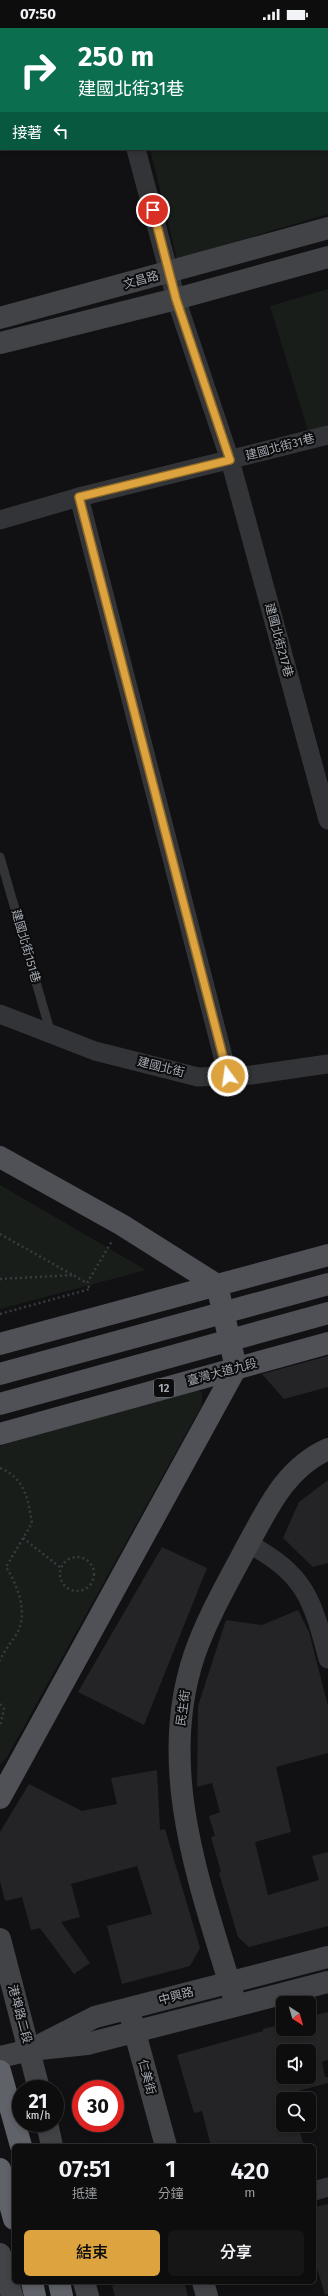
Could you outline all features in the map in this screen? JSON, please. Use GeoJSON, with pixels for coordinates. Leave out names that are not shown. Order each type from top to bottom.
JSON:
{"type":"FeatureCollection","features":[{"type":"Feature","properties":{"kind":"highway"},"geometry":{"type":"LineString","coordinates":[[0,2071],[20,2144]]}},
{"type":"Feature","properties":{"kind":"highway"},"geometry":{"type":"LineString","coordinates":[[0,2169],[12,2212]]}},
{"type":"Feature","properties":{"kind":"highway"},"geometry":{"type":"LineString","coordinates":[[59,2284],[62,2296]]}},
{"type":"Feature","properties":{"kind":"highway"},"geometry":{"type":"LineString","coordinates":[[16,2287],[36,2296]]}},
{"type":"Feature","properties":{"kind":"main road"},"geometry":{"type":"LineString","coordinates":[[0,1157],[122,1225],[217,1285],[236,1368],[0,1798]]}},
{"type":"Feature","properties":{"kind":"main road"},"geometry":{"type":"LineString","coordinates":[[0,1344],[328,1255]]}},
{"type":"Feature","properties":{"kind":"main road"},"geometry":{"type":"LineString","coordinates":[[0,1374],[328,1284]]}},
{"type":"Feature","properties":{"kind":"main road","name":"12"},"geometry":{"type":"LineString","coordinates":[[0,1404],[328,1313]]}},
{"type":"Feature","properties":{"kind":"main road","name":"臺灣大道九段"},"geometry":{"type":"LineString","coordinates":[[0,1434],[328,1342]]}},
{"type":"Feature","properties":{"kind":"street","name":"建國北街217巷"},"geometry":{"type":"LineString","coordinates":[[136,150],[176,299],[230,460],[328,820]]}},
{"type":"Feature","properties":{"kind":"street","name":"文昌路"},"geometry":{"type":"LineString","coordinates":[[0,318],[328,228]]}},
{"type":"Feature","properties":{"kind":"street"},"geometry":{"type":"LineString","coordinates":[[0,343],[176,299],[328,257]]}},
{"type":"Feature","properties":{"kind":"street","name":"建國北街31巷"},"geometry":{"type":"LineString","coordinates":[[0,520],[79,497],[328,435]]}},
{"type":"Feature","properties":{"kind":"street"},"geometry":{"type":"LineString","coordinates":[[79,497],[228,1076]]}},
{"type":"Feature","properties":{"kind":"street","name":"建國北街"},"geometry":{"type":"LineString","coordinates":[[0,1014],[95,1051],[198,1077],[252,1075],[328,1064]]}},
{"type":"Feature","properties":{"kind":"street","name":"民生街"},"geometry":{"type":"LineString","coordinates":[[236,2005],[184,1818],[180,1794],[178,1746],[183,1700],[194,1657],[210,1616],[278,1491],[287,1478],[307,1461],[328,1449]]}},
{"type":"Feature","properties":{"kind":"street"},"geometry":{"type":"LineString","coordinates":[[249,1544],[273,1557],[302,1586],[317,1617],[328,1659]]}},
{"type":"Feature","properties":{"kind":"street","name":"港埠路二段"},"geometry":{"type":"LineString","coordinates":[[0,1939],[37,2080]]}},
{"type":"Feature","properties":{"kind":"street","name":"中興路"},"geometry":{"type":"LineString","coordinates":[[30,2050],[95,2017],[328,1957]]}},
{"type":"Feature","properties":{"kind":"street","name":"中興路"},"geometry":{"type":"LineString","coordinates":[[0,2058],[30,2050],[87,2044],[328,1982]]}},
{"type":"Feature","properties":{"kind":"street","name":"仁美街"},"geometry":{"type":"LineString","coordinates":[[128,2009],[165,2144]]}},
{"type":"Feature","properties":{"kind":"street"},"geometry":{"type":"LineString","coordinates":[[49,2132],[52,2144]]}},
{"type":"Feature","properties":{"kind":"street"},"geometry":{"type":"LineString","coordinates":[[316,2190],[328,2187]]}},
{"type":"Feature","properties":{"kind":"street"},"geometry":{"type":"LineString","coordinates":[[0,2254],[12,2279]]}},
{"type":"Feature","properties":{"kind":"street"},"geometry":{"type":"LineString","coordinates":[[85,2284],[88,2296]]}},
{"type":"Feature","properties":{"kind":"street"},"geometry":{"type":"LineString","coordinates":[[204,2284],[207,2296]]}},
{"type":"Feature","properties":{"kind":"lane","name":"建國北街151巷"},"geometry":{"type":"LineString","coordinates":[[0,857],[51,1035]]}},
{"type":"Feature","properties":{"kind":"path"},"geometry":{"type":"LineString","coordinates":[[87,1283],[122,1225]]}},
{"type":"Feature","properties":{"kind":"path"},"geometry":{"type":"LineString","coordinates":[[0,1234],[74,1275],[87,1283],[90,1289],[0,1314]]}},
{"type":"Feature","properties":{"kind":"path"},"geometry":{"type":"LineString","coordinates":[[0,1280],[74,1275]]}},
{"type":"Feature","properties":{"kind":"path"},"geometry":{"type":"LineString","coordinates":[[0,1468],[7,1471],[26,1490],[32,1523],[6,1567],[16,1582],[22,1621],[16,1634],[4,1651],[0,1661]]}},
{"type":"Feature","properties":{"kind":"path"},"geometry":{"type":"LineString","coordinates":[[23,1538],[61,1568]]}},
{"type":"Feature","properties":{"kind":"path"},"geometry":{"type":"LineString","coordinates":[[71,1558],[82,1558],[92,1567],[92,1579],[85,1588],[79,1590],[69,1589],[61,1579],[61,1568],[66,1561],[71,1558]]}},
{"type":"Feature","properties":{"kind":"path"},"geometry":{"type":"LineString","coordinates":[[0,1704],[4,1709],[0,1727]]}},
{"type":"Feature","properties":{"kind":"shaded area"},"geometry":{"type":"Polygon","coordinates":[[[150,150],[328,150],[328,214],[177,259],[150,150]]]}},
{"type":"Feature","properties":{"kind":"shaded area"},"geometry":{"type":"Polygon","coordinates":[[[328,289],[328,429],[309,434],[270,306],[328,289]]]}},
{"type":"Feature","properties":{"kind":"shaded area"},"geometry":{"type":"Polygon","coordinates":[[[0,1185],[146,1270],[0,1309],[0,1185]]]}},
{"type":"Feature","properties":{"kind":"shaded area"},"geometry":{"type":"Polygon","coordinates":[[[196,1388],[202,1393],[202,1405],[7,1757],[0,1765],[0,1446],[196,1388]]]}},
{"type":"Feature","properties":{"kind":"building"},"geometry":{"type":"Polygon","coordinates":[[[328,1356],[328,1387],[284,1399],[262,1374],[328,1356]]]}},
{"type":"Feature","properties":{"kind":"building"},"geometry":{"type":"Polygon","coordinates":[[[328,1480],[328,1563],[313,1567],[283,1538],[299,1502],[328,1480]]]}},
{"type":"Feature","properties":{"kind":"building"},"geometry":{"type":"Polygon","coordinates":[[[162,1547],[207,1568],[144,1725],[78,1692],[162,1547]]]}},
{"type":"Feature","properties":{"kind":"building"},"geometry":{"type":"Polygon","coordinates":[[[298,1610],[309,1632],[328,1706],[328,1753],[276,1767],[291,1832],[255,1842],[268,1895],[319,1880],[312,1856],[328,1852],[328,1926],[249,1947],[238,1937],[219,1873],[221,1872],[211,1837],[215,1836],[209,1816],[220,1812],[212,1783],[197,1787],[198,1706],[226,1620],[262,1625],[298,1610]]]}},
{"type":"Feature","properties":{"kind":"building"},"geometry":{"type":"Polygon","coordinates":[[[157,1770],[160,1830],[165,1829],[200,1948],[190,1966],[122,1984],[107,1926],[152,1914],[137,1866],[71,1884],[80,1917],[61,1922],[90,1963],[74,1974],[40,1928],[31,1930],[22,1897],[5,1901],[0,1881],[0,1832],[29,1784],[82,1811],[117,1804],[111,1778],[157,1770]]]}},
{"type":"Feature","properties":{"kind":"building"},"geometry":{"type":"Polygon","coordinates":[[[328,2012],[328,2060],[322,2062],[325,2077],[328,2077],[328,2083],[294,2092],[276,2092],[276,2132],[300,2132],[303,2144],[210,2144],[202,2111],[194,2113],[177,2055],[263,2031],[263,2029],[276,2026],[276,2036],[316,2036],[316,2015],[328,2012]]]}},
{"type":"Feature","properties":{"kind":"building"},"geometry":{"type":"Polygon","coordinates":[[[328,2204],[328,2294],[325,2295],[316,2266],[316,2207],[328,2204]]]}},
{"type":"Feature","properties":{"kind":"building"},"geometry":{"type":"Polygon","coordinates":[[[118,2284],[185,2284],[188,2296],[115,2296],[112,2286],[118,2284]]]}},
{"type":"Feature","properties":{"kind":"route"},"geometry":{"type":"LineString","coordinates":[[153,210],[176,299],[230,460],[79,497],[228,1076]]}}]}
